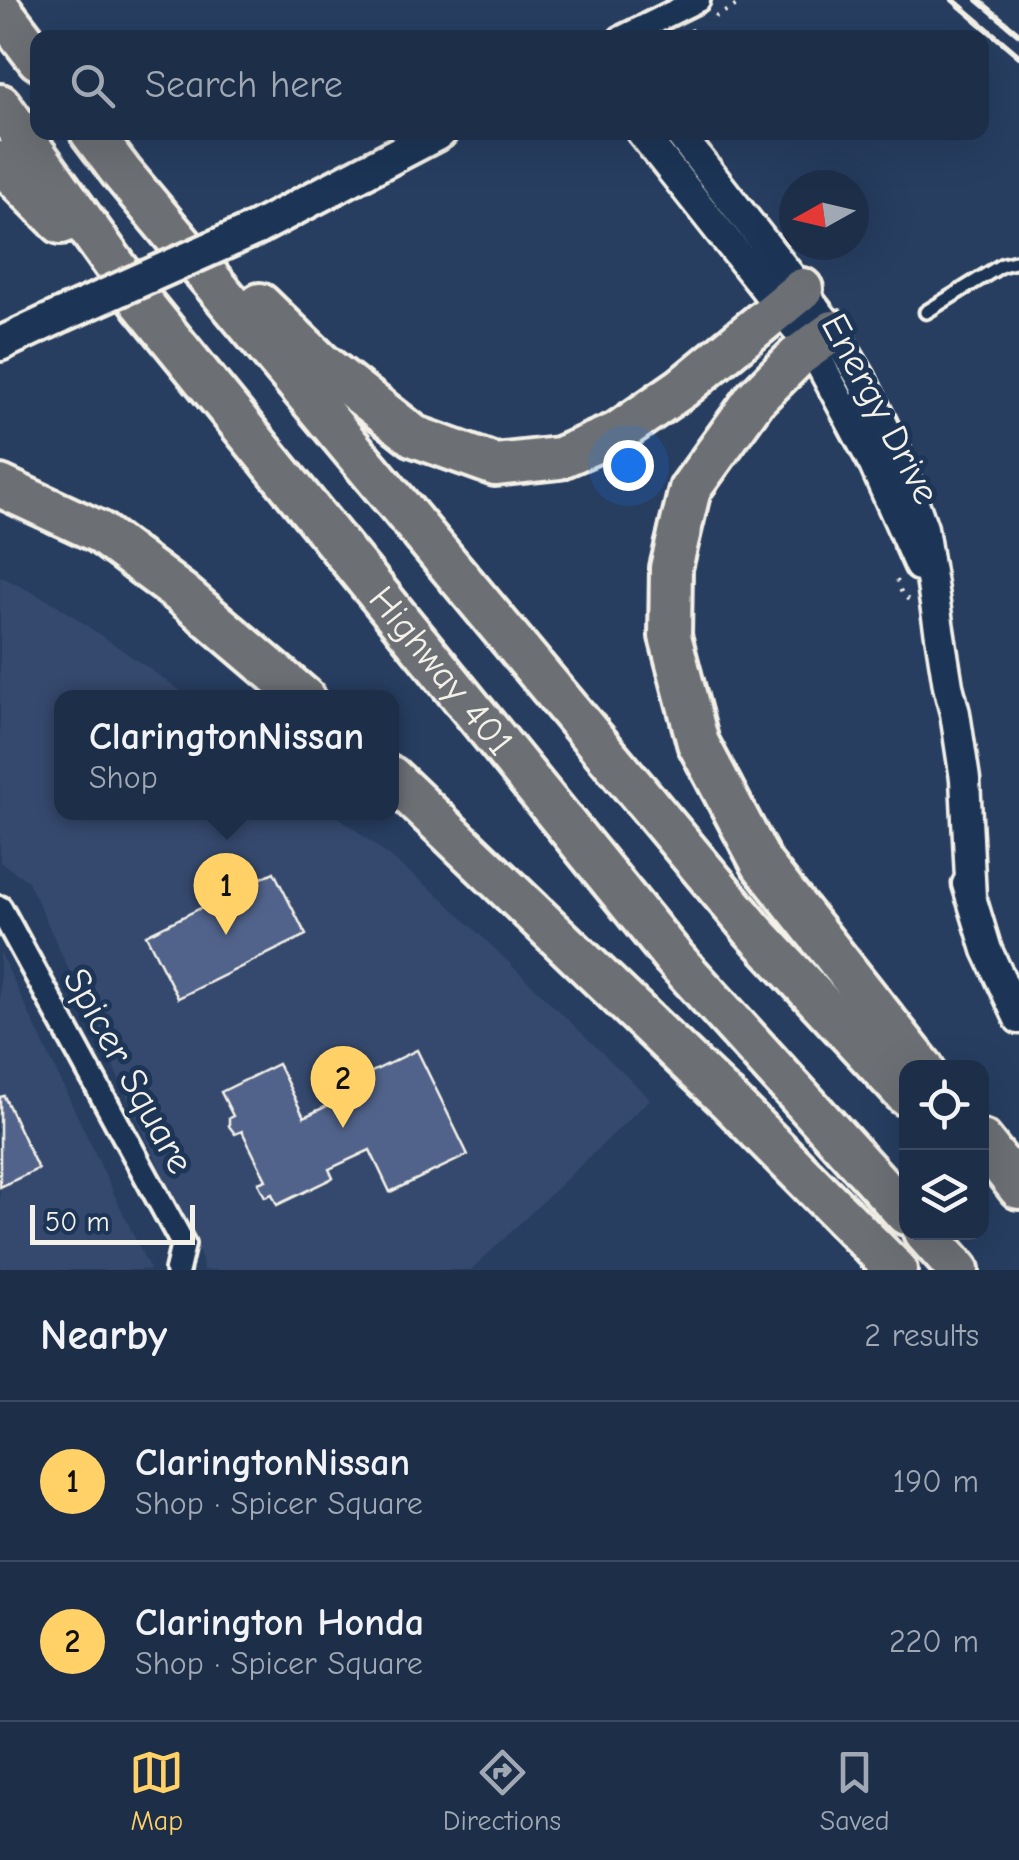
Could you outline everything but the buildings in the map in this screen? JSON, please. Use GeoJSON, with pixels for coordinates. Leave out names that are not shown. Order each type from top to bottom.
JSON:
{"type":"FeatureCollection","features":[{"type":"Feature","properties":{"kind":"highway"},"geometry":{"type":"LineString","coordinates":[[0,8],[30,48]]}},
{"type":"Feature","properties":{"kind":"highway","name":"Highway 401"},"geometry":{"type":"LineString","coordinates":[[0,105],[142,303],[674,958],[899,1206]]}},
{"type":"Feature","properties":{"kind":"highway","name":"Highway 401"},"geometry":{"type":"LineString","coordinates":[[98,140],[752,930],[899,1088]]}},
{"type":"Feature","properties":{"kind":"highway"},"geometry":{"type":"LineString","coordinates":[[0,162],[142,303]]}},
{"type":"Feature","properties":{"kind":"highway"},"geometry":{"type":"LineString","coordinates":[[121,172],[338,376],[414,436],[495,465],[559,458],[617,433],[682,388],[791,297]]}},
{"type":"Feature","properties":{"kind":"highway"},"geometry":{"type":"LineString","coordinates":[[822,339],[755,398],[690,490],[671,568],[670,636],[698,743],[762,864],[918,1060]]}},
{"type":"Feature","properties":{"kind":"highway"},"geometry":{"type":"LineString","coordinates":[[0,486],[99,532],[182,594],[295,690]]}},
{"type":"Feature","properties":{"kind":"highway"},"geometry":{"type":"LineString","coordinates":[[399,786],[726,1098],[896,1270]]}},
{"type":"Feature","properties":{"kind":"highway"},"geometry":{"type":"LineString","coordinates":[[989,1150],[1019,1188]]}},
{"type":"Feature","properties":{"kind":"highway"},"geometry":{"type":"LineString","coordinates":[[989,1184],[1019,1216]]}},
{"type":"Feature","properties":{"kind":"highway"},"geometry":{"type":"LineString","coordinates":[[931,1240],[958,1270]]}},
{"type":"Feature","properties":{"kind":"main road"},"geometry":{"type":"LineString","coordinates":[[0,344],[255,229],[425,140]]}},
{"type":"Feature","properties":{"kind":"street"},"geometry":{"type":"LineString","coordinates":[[637,30],[698,0]]}},
{"type":"Feature","properties":{"kind":"street","name":"Energy Drive"},"geometry":{"type":"LineString","coordinates":[[648,140],[791,297]]}},
{"type":"Feature","properties":{"kind":"street","name":"Energy Drive"},"geometry":{"type":"LineString","coordinates":[[683,140],[822,339],[912,554],[930,586],[948,686],[945,782],[957,850],[987,950],[1016,1008]]}},
{"type":"Feature","properties":{"kind":"street","name":"Spicer Square"},"geometry":{"type":"LineString","coordinates":[[0,908],[183,1244],[177,1270]]}},
{"type":"Feature","properties":{"kind":"lane"},"geometry":{"type":"LineString","coordinates":[[926,312],[1002,265],[1019,261]]}},
{"type":"Feature","properties":{"kind":"shaded area"},"geometry":{"type":"Polygon","coordinates":[[[0,576],[57,605],[180,690],[54,690],[54,820],[343,820],[442,898],[650,1099],[471,1270],[203,1270],[202,1260],[28,881],[0,862],[0,576]]]}},
{"type":"Feature","properties":{"kind":"shaded area"},"geometry":{"type":"Polygon","coordinates":[[[0,952],[150,1270],[0,1270],[0,952]]]}},
{"type":"Feature","properties":{"kind":"railway"},"geometry":{"type":"LineString","coordinates":[[953,0],[988,30]]}},
{"type":"Feature","properties":{"kind":"railway"},"geometry":{"type":"LineString","coordinates":[[978,0],[1019,34]]}},
{"type":"Feature","properties":{"kind":"railway"},"geometry":{"type":"LineString","coordinates":[[989,31],[1019,56]]}},
{"type":"Feature","properties":{"kind":"place","name":"ClaringtonNissan"},"geometry":{"type":"Point","coordinates":[226,935]}},
{"type":"Feature","properties":{"kind":"place","name":"Clarington Honda"},"geometry":{"type":"Point","coordinates":[343,1128]}}]}
